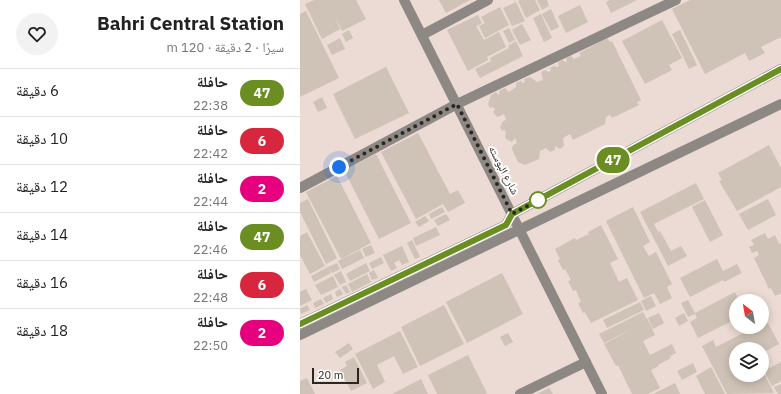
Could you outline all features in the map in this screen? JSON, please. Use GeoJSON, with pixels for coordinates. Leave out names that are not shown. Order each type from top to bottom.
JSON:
{"type":"FeatureCollection","features":[{"type":"Feature","properties":{"kind":"street","name":"شارع البوسته"},"geometry":{"type":"LineString","coordinates":[[404,0],[602,394]]}},
{"type":"Feature","properties":{"kind":"street"},"geometry":{"type":"LineString","coordinates":[[422,35],[488,0]]}},
{"type":"Feature","properties":{"kind":"street"},"geometry":{"type":"LineString","coordinates":[[300,188],[457,104],[676,0]]}},
{"type":"Feature","properties":{"kind":"street"},"geometry":{"type":"LineString","coordinates":[[300,324],[506,225],[512,214],[781,69]]}},
{"type":"Feature","properties":{"kind":"street"},"geometry":{"type":"LineString","coordinates":[[300,335],[781,104]]}},
{"type":"Feature","properties":{"kind":"street"},"geometry":{"type":"LineString","coordinates":[[520,394],[586,362]]}},
{"type":"Feature","properties":{"kind":"building"},"geometry":{"type":"Polygon","coordinates":[[[314,0],[356,0],[366,19],[342,31],[334,15],[340,29],[322,39],[305,4],[314,0]]]}},
{"type":"Feature","properties":{"kind":"building"},"geometry":{"type":"Polygon","coordinates":[[[439,0],[470,0],[446,13],[439,0]]]}},
{"type":"Feature","properties":{"kind":"building"},"geometry":{"type":"Polygon","coordinates":[[[535,0],[540,10],[526,18],[518,1],[535,0]]]}},
{"type":"Feature","properties":{"kind":"building"},"geometry":{"type":"Polygon","coordinates":[[[537,0],[547,0],[549,6],[542,10],[537,0]]]}},
{"type":"Feature","properties":{"kind":"building"},"geometry":{"type":"Polygon","coordinates":[[[610,0],[637,0],[611,13],[606,2],[610,0]]]}},
{"type":"Feature","properties":{"kind":"building"},"geometry":{"type":"Polygon","coordinates":[[[690,0],[781,0],[781,37],[761,47],[765,53],[749,61],[745,53],[705,74],[672,9],[690,0]]]}},
{"type":"Feature","properties":{"kind":"building"},"geometry":{"type":"Polygon","coordinates":[[[516,2],[525,21],[512,26],[503,8],[516,2]]]}},
{"type":"Feature","properties":{"kind":"building"},"geometry":{"type":"Polygon","coordinates":[[[580,5],[588,22],[566,33],[558,16],[580,5]]]}},
{"type":"Feature","properties":{"kind":"building"},"geometry":{"type":"Polygon","coordinates":[[[500,7],[509,25],[485,38],[479,26],[485,23],[481,17],[500,7]]]}},
{"type":"Feature","properties":{"kind":"building"},"geometry":{"type":"Polygon","coordinates":[[[551,9],[559,27],[551,31],[542,14],[551,9]]]}},
{"type":"Feature","properties":{"kind":"building"},"geometry":{"type":"Polygon","coordinates":[[[306,11],[339,78],[300,97],[300,14],[306,11]]]}},
{"type":"Feature","properties":{"kind":"building"},"geometry":{"type":"Polygon","coordinates":[[[541,14],[552,38],[544,42],[533,18],[541,14]]]}},
{"type":"Feature","properties":{"kind":"building"},"geometry":{"type":"Polygon","coordinates":[[[478,15],[482,23],[476,26],[484,40],[499,32],[506,47],[487,57],[488,60],[468,71],[447,30],[478,15]]]}},
{"type":"Feature","properties":{"kind":"building"},"geometry":{"type":"Polygon","coordinates":[[[662,20],[682,58],[669,65],[672,70],[645,84],[622,41],[662,20]]]}},
{"type":"Feature","properties":{"kind":"building"},"geometry":{"type":"Polygon","coordinates":[[[522,24],[531,40],[520,45],[512,30],[522,24]]]}},
{"type":"Feature","properties":{"kind":"building"},"geometry":{"type":"Polygon","coordinates":[[[509,28],[515,40],[509,43],[503,31],[509,28]]]}},
{"type":"Feature","properties":{"kind":"building"},"geometry":{"type":"Polygon","coordinates":[[[349,30],[353,38],[346,42],[342,34],[349,30]]]}},
{"type":"Feature","properties":{"kind":"building"},"geometry":{"type":"Polygon","coordinates":[[[680,30],[697,65],[689,69],[672,34],[680,30]]]}},
{"type":"Feature","properties":{"kind":"building"},"geometry":{"type":"Polygon","coordinates":[[[340,38],[345,49],[332,55],[327,45],[340,38]]]}},
{"type":"Feature","properties":{"kind":"building"},"geometry":{"type":"Polygon","coordinates":[[[607,38],[610,42],[612,41],[641,100],[637,102],[639,105],[612,118],[610,115],[606,117],[605,124],[573,140],[570,134],[563,138],[564,146],[560,149],[555,146],[555,150],[550,152],[546,148],[540,151],[539,159],[525,165],[518,162],[512,149],[513,145],[517,143],[515,138],[512,142],[506,139],[506,132],[504,130],[502,131],[500,127],[503,121],[506,120],[504,114],[498,117],[493,111],[495,110],[493,107],[490,108],[488,104],[491,95],[496,92],[498,95],[500,93],[499,91],[505,88],[509,92],[516,87],[516,83],[521,81],[523,83],[525,82],[524,79],[529,77],[536,82],[543,80],[541,72],[545,70],[548,72],[551,71],[550,68],[559,66],[558,62],[563,60],[565,62],[567,61],[566,58],[571,56],[574,59],[581,56],[579,53],[607,38]]]}},
{"type":"Feature","properties":{"kind":"building"},"geometry":{"type":"Polygon","coordinates":[[[516,41],[523,56],[480,78],[475,69],[491,61],[490,58],[509,48],[508,46],[516,41]]]}},
{"type":"Feature","properties":{"kind":"building"},"geometry":{"type":"Polygon","coordinates":[[[386,67],[409,113],[355,139],[333,94],[386,67]]]}},
{"type":"Feature","properties":{"kind":"building"},"geometry":{"type":"Polygon","coordinates":[[[322,97],[327,108],[318,112],[313,102],[322,97]]]}},
{"type":"Feature","properties":{"kind":"building"},"geometry":{"type":"Polygon","coordinates":[[[418,133],[450,194],[458,190],[465,203],[448,212],[443,204],[416,219],[381,152],[418,133]]]}},
{"type":"Feature","properties":{"kind":"building"},"geometry":{"type":"Polygon","coordinates":[[[769,145],[781,168],[781,187],[737,211],[719,181],[722,180],[718,173],[769,145]]]}},
{"type":"Feature","properties":{"kind":"building"},"geometry":{"type":"Polygon","coordinates":[[[376,154],[411,223],[379,239],[344,170],[376,154]]]}},
{"type":"Feature","properties":{"kind":"building"},"geometry":{"type":"Polygon","coordinates":[[[337,176],[371,243],[341,259],[306,192],[337,176]]]}},
{"type":"Feature","properties":{"kind":"building"},"geometry":{"type":"Polygon","coordinates":[[[696,183],[704,199],[654,224],[658,232],[660,231],[671,251],[681,246],[687,256],[668,266],[640,212],[696,183]]]}},
{"type":"Feature","properties":{"kind":"building"},"geometry":{"type":"Polygon","coordinates":[[[308,199],[337,258],[326,264],[300,212],[300,203],[308,199]]]}},
{"type":"Feature","properties":{"kind":"building"},"geometry":{"type":"Polygon","coordinates":[[[768,199],[776,215],[748,230],[739,214],[768,199]]]}},
{"type":"Feature","properties":{"kind":"building"},"geometry":{"type":"Polygon","coordinates":[[[705,200],[723,235],[710,242],[692,207],[705,200]]]}},
{"type":"Feature","properties":{"kind":"building"},"geometry":{"type":"Polygon","coordinates":[[[442,207],[445,212],[431,219],[429,214],[442,207]]]}},
{"type":"Feature","properties":{"kind":"building"},"geometry":{"type":"Polygon","coordinates":[[[633,207],[650,242],[643,246],[649,256],[656,252],[672,284],[667,287],[672,298],[660,304],[654,293],[644,298],[606,221],[633,207]]]}},
{"type":"Feature","properties":{"kind":"building"},"geometry":{"type":"Polygon","coordinates":[[[446,214],[450,220],[438,226],[434,220],[446,214]]]}},
{"type":"Feature","properties":{"kind":"building"},"geometry":{"type":"Polygon","coordinates":[[[425,216],[429,221],[419,227],[415,222],[425,216]]]}},
{"type":"Feature","properties":{"kind":"building"},"geometry":{"type":"Polygon","coordinates":[[[601,225],[618,259],[610,263],[619,282],[627,278],[638,300],[591,323],[585,312],[583,313],[578,303],[581,302],[576,290],[573,291],[568,281],[571,280],[565,269],[563,270],[555,249],[575,238],[576,240],[589,234],[588,232],[601,225]]]}},
{"type":"Feature","properties":{"kind":"building"},"geometry":{"type":"Polygon","coordinates":[[[436,227],[440,235],[416,246],[413,238],[436,227]]]}},
{"type":"Feature","properties":{"kind":"building"},"geometry":{"type":"Polygon","coordinates":[[[307,232],[325,266],[310,274],[300,255],[300,236],[307,232]]]}},
{"type":"Feature","properties":{"kind":"building"},"geometry":{"type":"Polygon","coordinates":[[[765,233],[768,239],[775,235],[779,244],[781,243],[781,293],[775,296],[771,288],[769,289],[754,258],[759,255],[757,251],[752,253],[749,247],[754,245],[751,240],[765,233]]]}},
{"type":"Feature","properties":{"kind":"building"},"geometry":{"type":"Polygon","coordinates":[[[412,240],[420,257],[415,259],[407,243],[412,240]]]}},
{"type":"Feature","properties":{"kind":"building"},"geometry":{"type":"Polygon","coordinates":[[[371,245],[375,253],[366,257],[362,249],[371,245]]]}},
{"type":"Feature","properties":{"kind":"building"},"geometry":{"type":"Polygon","coordinates":[[[402,246],[409,262],[402,265],[399,260],[394,263],[397,268],[391,271],[383,255],[402,246]]]}},
{"type":"Feature","properties":{"kind":"building"},"geometry":{"type":"Polygon","coordinates":[[[360,250],[364,258],[342,269],[338,261],[360,250]]]}},
{"type":"Feature","properties":{"kind":"building"},"geometry":{"type":"Polygon","coordinates":[[[381,257],[384,263],[372,269],[369,263],[381,257]]]}},
{"type":"Feature","properties":{"kind":"building"},"geometry":{"type":"Polygon","coordinates":[[[717,259],[723,271],[737,264],[742,273],[724,282],[723,280],[690,297],[680,278],[717,259]]]}},
{"type":"Feature","properties":{"kind":"building"},"geometry":{"type":"Polygon","coordinates":[[[337,263],[340,269],[332,273],[328,267],[337,263]]]}},
{"type":"Feature","properties":{"kind":"building"},"geometry":{"type":"Polygon","coordinates":[[[366,263],[370,271],[350,281],[346,274],[366,263]]]}},
{"type":"Feature","properties":{"kind":"building"},"geometry":{"type":"Polygon","coordinates":[[[328,267],[331,273],[314,282],[311,276],[328,267]]]}},
{"type":"Feature","properties":{"kind":"building"},"geometry":{"type":"Polygon","coordinates":[[[374,270],[378,278],[372,280],[369,273],[374,270]]]}},
{"type":"Feature","properties":{"kind":"building"},"geometry":{"type":"Polygon","coordinates":[[[341,271],[346,282],[340,285],[334,275],[341,271]]]}},
{"type":"Feature","properties":{"kind":"building"},"geometry":{"type":"Polygon","coordinates":[[[502,273],[523,314],[467,343],[446,302],[502,273]]]}},
{"type":"Feature","properties":{"kind":"building"},"geometry":{"type":"Polygon","coordinates":[[[367,274],[371,282],[352,292],[348,284],[367,274]]]}},
{"type":"Feature","properties":{"kind":"building"},"geometry":{"type":"Polygon","coordinates":[[[333,276],[338,287],[321,295],[315,285],[333,276]]]}},
{"type":"Feature","properties":{"kind":"building"},"geometry":{"type":"Polygon","coordinates":[[[346,285],[350,292],[346,294],[342,287],[346,285]]]}},
{"type":"Feature","properties":{"kind":"building"},"geometry":{"type":"Polygon","coordinates":[[[306,289],[312,300],[300,306],[300,292],[306,289]]]}},
{"type":"Feature","properties":{"kind":"building"},"geometry":{"type":"Polygon","coordinates":[[[340,289],[343,294],[337,297],[335,292],[340,289]]]}},
{"type":"Feature","properties":{"kind":"building"},"geometry":{"type":"Polygon","coordinates":[[[331,294],[333,299],[326,303],[323,298],[331,294]]]}},
{"type":"Feature","properties":{"kind":"building"},"geometry":{"type":"Polygon","coordinates":[[[729,295],[729,322],[698,338],[690,322],[697,318],[695,314],[688,317],[681,303],[688,300],[695,313],[729,295]]]}},
{"type":"Feature","properties":{"kind":"building"},"geometry":{"type":"Polygon","coordinates":[[[651,296],[656,306],[646,311],[641,301],[651,296]]]}},
{"type":"Feature","properties":{"kind":"building"},"geometry":{"type":"Polygon","coordinates":[[[321,299],[324,304],[315,308],[313,303],[321,299]]]}},
{"type":"Feature","properties":{"kind":"building"},"geometry":{"type":"Polygon","coordinates":[[[640,302],[644,310],[607,328],[603,320],[640,302]]]}},
{"type":"Feature","properties":{"kind":"building"},"geometry":{"type":"Polygon","coordinates":[[[307,305],[310,310],[301,314],[300,309],[307,305]]]}},
{"type":"Feature","properties":{"kind":"building"},"geometry":{"type":"Polygon","coordinates":[[[444,305],[464,344],[420,366],[401,327],[444,305]]]}},
{"type":"Feature","properties":{"kind":"building"},"geometry":{"type":"Polygon","coordinates":[[[643,312],[646,318],[634,324],[647,318],[655,335],[643,341],[650,355],[672,344],[676,353],[670,356],[671,358],[651,370],[660,388],[648,394],[632,394],[618,365],[616,366],[604,344],[636,327],[604,343],[599,334],[643,312]]]}},
{"type":"Feature","properties":{"kind":"building"},"geometry":{"type":"Polygon","coordinates":[[[659,313],[664,323],[653,329],[648,318],[659,313]]]}},
{"type":"Feature","properties":{"kind":"building"},"geometry":{"type":"Polygon","coordinates":[[[684,313],[688,321],[679,326],[675,318],[684,313]]]}},
{"type":"Feature","properties":{"kind":"building"},"geometry":{"type":"Polygon","coordinates":[[[769,325],[779,344],[769,349],[769,342],[729,342],[728,371],[729,382],[768,382],[774,393],[727,394],[702,346],[713,340],[716,347],[741,334],[769,334],[769,325]]]}},
{"type":"Feature","properties":{"kind":"building"},"geometry":{"type":"Polygon","coordinates":[[[400,331],[418,367],[403,374],[394,356],[377,365],[385,382],[373,389],[355,354],[400,331]]]}},
{"type":"Feature","properties":{"kind":"building"},"geometry":{"type":"Polygon","coordinates":[[[508,333],[513,342],[505,346],[500,337],[508,333]]]}},
{"type":"Feature","properties":{"kind":"building"},"geometry":{"type":"Polygon","coordinates":[[[349,343],[353,349],[340,358],[335,352],[349,343]]]}},
{"type":"Feature","properties":{"kind":"building"},"geometry":{"type":"Polygon","coordinates":[[[468,355],[487,393],[437,394],[428,375],[468,355]]]}},
{"type":"Feature","properties":{"kind":"building"},"geometry":{"type":"Polygon","coordinates":[[[354,357],[367,383],[351,391],[340,370],[347,366],[345,362],[354,357]]]}},
{"type":"Feature","properties":{"kind":"building"},"geometry":{"type":"Polygon","coordinates":[[[781,362],[781,381],[772,386],[769,380],[769,368],[781,362]]]}},
{"type":"Feature","properties":{"kind":"building"},"geometry":{"type":"Polygon","coordinates":[[[693,363],[697,372],[682,380],[677,371],[693,363]]]}},
{"type":"Feature","properties":{"kind":"building"},"geometry":{"type":"Polygon","coordinates":[[[711,367],[725,394],[705,394],[696,376],[711,367]]]}},
{"type":"Feature","properties":{"kind":"building"},"geometry":{"type":"Polygon","coordinates":[[[307,378],[315,394],[300,394],[300,381],[307,378]]]}},
{"type":"Feature","properties":{"kind":"building"},"geometry":{"type":"Polygon","coordinates":[[[421,379],[428,394],[392,394],[421,379]]]}},
{"type":"Feature","properties":{"kind":"building"},"geometry":{"type":"Polygon","coordinates":[[[675,383],[680,394],[653,394],[675,383]]]}},
{"type":"Feature","properties":{"kind":"building"},"geometry":{"type":"Polygon","coordinates":[[[781,384],[781,394],[778,394],[774,387],[781,384]]]}},
{"type":"Feature","properties":{"kind":"building"},"geometry":{"type":"Polygon","coordinates":[[[549,388],[553,394],[537,394],[549,388]]]}},
{"type":"Feature","properties":{"kind":"bus line","name":"47"},"geometry":{"type":"LineString","coordinates":[[300,324],[506,225],[512,214],[781,69]]}},
{"type":"Feature","properties":{"kind":"route"},"geometry":{"type":"LineString","coordinates":[[339,167],[457,104],[512,214],[538,200]]}}]}
